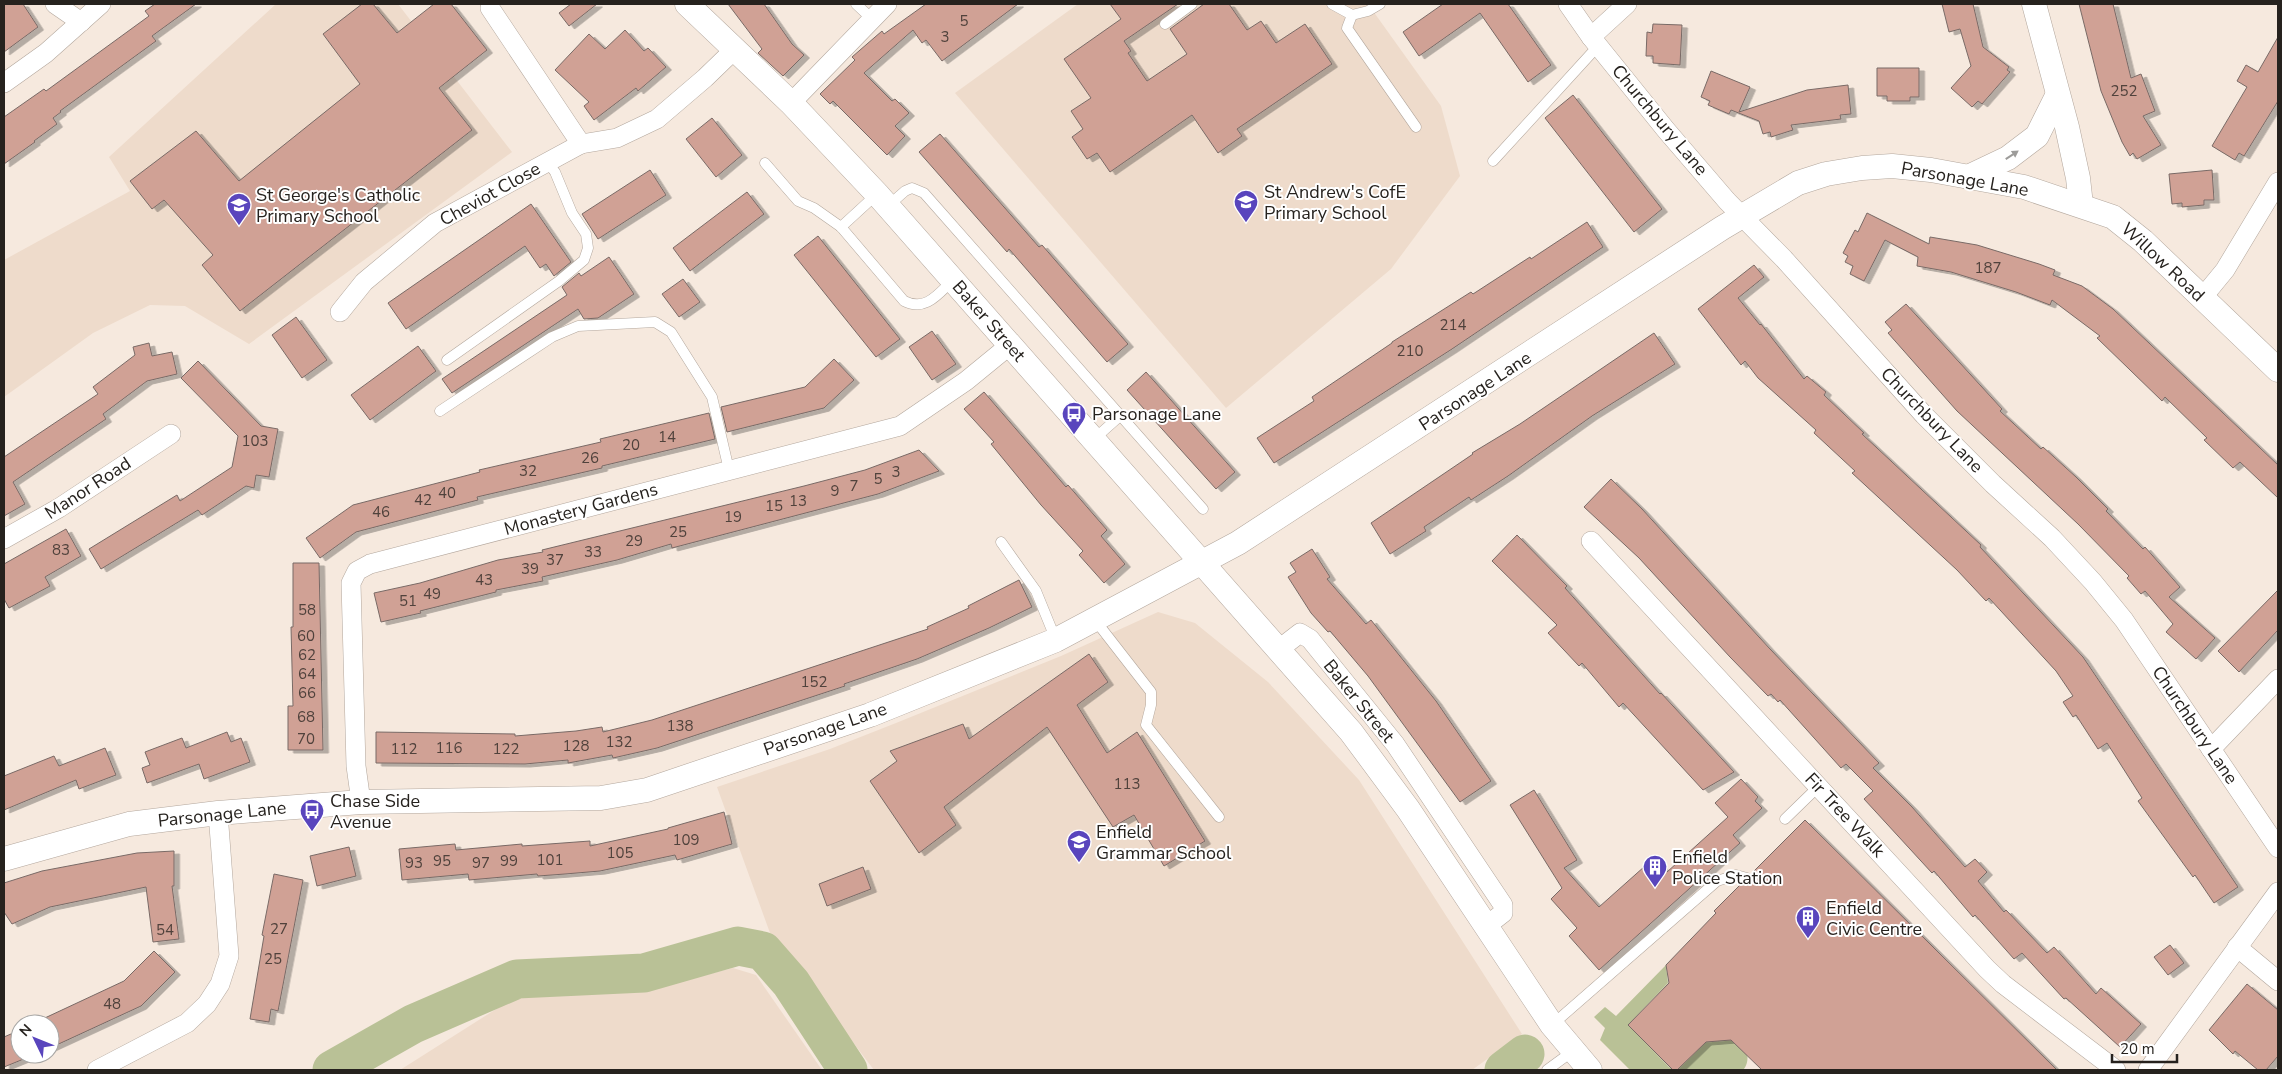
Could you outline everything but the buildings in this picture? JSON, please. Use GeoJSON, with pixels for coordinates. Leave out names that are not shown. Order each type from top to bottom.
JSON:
{"type":"FeatureCollection","features":[{"type":"Feature","properties":{"kind":"street"},"geometry":{"type":"LineString","coordinates":[[54,4],[81,22]]}},
{"type":"Feature","properties":{"kind":"street"},"geometry":{"type":"LineString","coordinates":[[4,83],[46,53],[101,4]]}},
{"type":"Feature","properties":{"kind":"street","name":"Baker Street"},"geometry":{"type":"LineString","coordinates":[[687,4],[791,103],[882,200],[1351,732],[1408,809],[1574,1061],[1590,1070]]}},
{"type":"Feature","properties":{"kind":"street"},"geometry":{"type":"LineString","coordinates":[[791,103],[887,4]]}},
{"type":"Feature","properties":{"kind":"street","name":"Churchbury Lane"},"geometry":{"type":"LineString","coordinates":[[1568,4],[1595,41],[1690,158],[1742,216],[1784,259],[1924,415],[1993,484],[2052,538],[2093,582],[2124,620],[2278,848]]}},
{"type":"Feature","properties":{"kind":"street"},"geometry":{"type":"LineString","coordinates":[[1595,41],[1627,4]]}},
{"type":"Feature","properties":{"kind":"street"},"geometry":{"type":"LineString","coordinates":[[2034,4],[2074,158],[2080,205]]}},
{"type":"Feature","properties":{"kind":"street"},"geometry":{"type":"LineString","coordinates":[[490,8],[581,144]]}},
{"type":"Feature","properties":{"kind":"street","name":"Cheviot Close"},"geometry":{"type":"LineString","coordinates":[[340,312],[364,282],[435,223],[581,144],[617,138],[657,118],[705,78],[734,49]]}},
{"type":"Feature","properties":{"kind":"street"},"geometry":{"type":"LineString","coordinates":[[1968,177],[2008,158],[2037,136],[2057,96]]}},
{"type":"Feature","properties":{"kind":"street","name":"Parsonage Lane"},"geometry":{"type":"LineString","coordinates":[[4,859],[73,838],[129,824],[218,813],[361,802],[601,798],[647,790],[870,715],[1056,640],[1095,620],[1201,563],[1276,519],[1742,216],[1798,183],[1826,174],[1892,166],[2024,187],[2080,205]]}},
{"type":"Feature","properties":{"kind":"street"},"geometry":{"type":"LineString","coordinates":[[2202,298],[2225,270],[2278,182]]}},
{"type":"Feature","properties":{"kind":"street","name":"Willow Road"},"geometry":{"type":"LineString","coordinates":[[2080,205],[2113,217],[2126,227],[2278,370]]}},
{"type":"Feature","properties":{"kind":"street","name":"Monastery Gardens"},"geometry":{"type":"LineString","coordinates":[[361,802],[356,766],[352,583],[357,571],[370,564],[900,426],[966,381],[1010,345]]}},
{"type":"Feature","properties":{"kind":"street","name":"Manor Road"},"geometry":{"type":"LineString","coordinates":[[4,539],[59,508],[170,434]]}},
{"type":"Feature","properties":{"kind":"street","name":"Fir Tree Walk"},"geometry":{"type":"LineString","coordinates":[[1591,541],[1987,969],[2002,984],[2116,1070]]}},
{"type":"Feature","properties":{"kind":"street","name":"Baker Street"},"geometry":{"type":"LineString","coordinates":[[1278,650],[1300,634],[1310,640],[1394,744],[1503,905],[1503,913],[1485,927]]}},
{"type":"Feature","properties":{"kind":"street"},"geometry":{"type":"LineString","coordinates":[[2211,749],[2278,679]]}},
{"type":"Feature","properties":{"kind":"street"},"geometry":{"type":"LineString","coordinates":[[1408,809],[1430,795]]}},
{"type":"Feature","properties":{"kind":"street"},"geometry":{"type":"LineString","coordinates":[[97,1070],[187,1023],[207,1004],[220,984],[229,956],[218,813]]}},
{"type":"Feature","properties":{"kind":"street"},"geometry":{"type":"LineString","coordinates":[[2148,1070],[2278,892]]}},
{"type":"Feature","properties":{"kind":"street"},"geometry":{"type":"LineString","coordinates":[[2237,947],[2278,981]]}},
{"type":"Feature","properties":{"kind":"street"},"geometry":{"type":"LineString","coordinates":[[134,1070],[136,1051]]}},
{"type":"Feature","properties":{"kind":"lane"},"geometry":{"type":"LineString","coordinates":[[856,4],[872,19]]}},
{"type":"Feature","properties":{"kind":"lane"},"geometry":{"type":"LineString","coordinates":[[1165,24],[1192,4]]}},
{"type":"Feature","properties":{"kind":"lane"},"geometry":{"type":"LineString","coordinates":[[1332,4],[1352,14],[1368,11],[1380,4]]}},
{"type":"Feature","properties":{"kind":"lane"},"geometry":{"type":"LineString","coordinates":[[1352,14],[1347,28],[1416,127]]}},
{"type":"Feature","properties":{"kind":"lane"},"geometry":{"type":"LineString","coordinates":[[1492,161],[1595,41]]}},
{"type":"Feature","properties":{"kind":"lane"},"geometry":{"type":"LineString","coordinates":[[447,360],[559,281],[584,260],[588,248],[586,234],[572,213],[555,172],[547,162]]}},
{"type":"Feature","properties":{"kind":"lane"},"geometry":{"type":"LineString","coordinates":[[765,163],[798,202],[814,208],[841,227],[904,300],[912,305],[920,305],[931,300],[953,280]]}},
{"type":"Feature","properties":{"kind":"lane"},"geometry":{"type":"LineString","coordinates":[[841,227],[882,200],[912,188],[924,194],[1203,510]]}},
{"type":"Feature","properties":{"kind":"lane"},"geometry":{"type":"LineString","coordinates":[[440,411],[552,337],[578,326],[655,322],[671,332],[712,397],[729,470]]}},
{"type":"Feature","properties":{"kind":"lane"},"geometry":{"type":"LineString","coordinates":[[1093,440],[1120,416]]}},
{"type":"Feature","properties":{"kind":"lane"},"geometry":{"type":"LineString","coordinates":[[1001,542],[1036,591],[1056,640]]}},
{"type":"Feature","properties":{"kind":"lane"},"geometry":{"type":"LineString","coordinates":[[1095,620],[1151,692],[1151,705],[1146,725],[1219,816]]}},
{"type":"Feature","properties":{"kind":"lane"},"geometry":{"type":"LineString","coordinates":[[1785,819],[1818,786]]}},
{"type":"Feature","properties":{"kind":"lane"},"geometry":{"type":"LineString","coordinates":[[1552,1025],[1717,881],[1736,875],[1747,878]]}},
{"type":"Feature","properties":{"kind":"lane"},"geometry":{"type":"LineString","coordinates":[[1547,1070],[1574,1061]]}},
{"type":"Feature","properties":{"kind":"shaded area","name":"St George's Catholic Primary School"},"geometry":{"type":"Polygon","coordinates":[[[276,4],[398,4],[512,152],[249,344],[185,306],[150,305],[93,333],[4,397],[4,260],[130,191],[109,157],[276,4]]]}},
{"type":"Feature","properties":{"kind":"shaded area","name":"St Andrew's CofE Primary School"},"geometry":{"type":"Polygon","coordinates":[[[1078,4],[1368,4],[1441,106],[1460,176],[1391,269],[1226,408],[955,93],[1078,4]]]}},
{"type":"Feature","properties":{"kind":"shaded area","name":"Enfield Grammar School"},"geometry":{"type":"Polygon","coordinates":[[[1158,612],[1195,623],[1268,682],[1359,780],[1522,1034],[1472,1070],[874,1070],[770,933],[717,787],[830,749],[896,723],[1061,656],[1158,612]]]}},
{"type":"Feature","properties":{"kind":"shaded area"},"geometry":{"type":"Polygon","coordinates":[[[1666,965],[1668,983],[1628,1025],[1672,1070],[1630,1070],[1600,1040],[1605,1028],[1594,1017],[1605,1007],[1616,1016],[1666,965]]]}},
{"type":"Feature","properties":{"kind":"shaded area"},"geometry":{"type":"Polygon","coordinates":[[[733,968],[756,975],[822,1070],[400,1070],[523,992],[634,993],[733,968]]]}},
{"type":"Feature","properties":{"kind":"shaded area"},"geometry":{"type":"Polygon","coordinates":[[[1732,1040],[1738,1047],[1715,1070],[1677,1070],[1706,1043],[1732,1040]]]}},
{"type":"Feature","properties":{"kind":"waterway"},"geometry":{"type":"LineString","coordinates":[[332,1070],[413,1024],[517,979],[644,973],[738,946],[763,951],[791,983],[848,1070]]}},
{"type":"Feature","properties":{"kind":"waterway"},"geometry":{"type":"LineString","coordinates":[[1689,1070],[1722,1053],[1728,1058]]}},
{"type":"Feature","properties":{"kind":"waterway"},"geometry":{"type":"LineString","coordinates":[[1504,1070],[1525,1054]]}},
{"type":"Feature","properties":{"kind":"place","name":"St Andrew's CofE Primary School"},"geometry":{"type":"Point","coordinates":[1246,223]}},
{"type":"Feature","properties":{"kind":"place","name":"St George's Catholic Primary School"},"geometry":{"type":"Point","coordinates":[239,226]}},
{"type":"Feature","properties":{"kind":"place","name":"Parsonage Lane"},"geometry":{"type":"Point","coordinates":[1074,435]}},
{"type":"Feature","properties":{"kind":"place","name":"Chase Side Avenue"},"geometry":{"type":"Point","coordinates":[312,832]}},
{"type":"Feature","properties":{"kind":"place","name":"Enfield Grammar School"},"geometry":{"type":"Point","coordinates":[1079,863]}},
{"type":"Feature","properties":{"kind":"place","name":"Enfield Police Station"},"geometry":{"type":"Point","coordinates":[1655,888]}},
{"type":"Feature","properties":{"kind":"place","name":"Enfield Civic Centre"},"geometry":{"type":"Point","coordinates":[1808,939]}}]}
